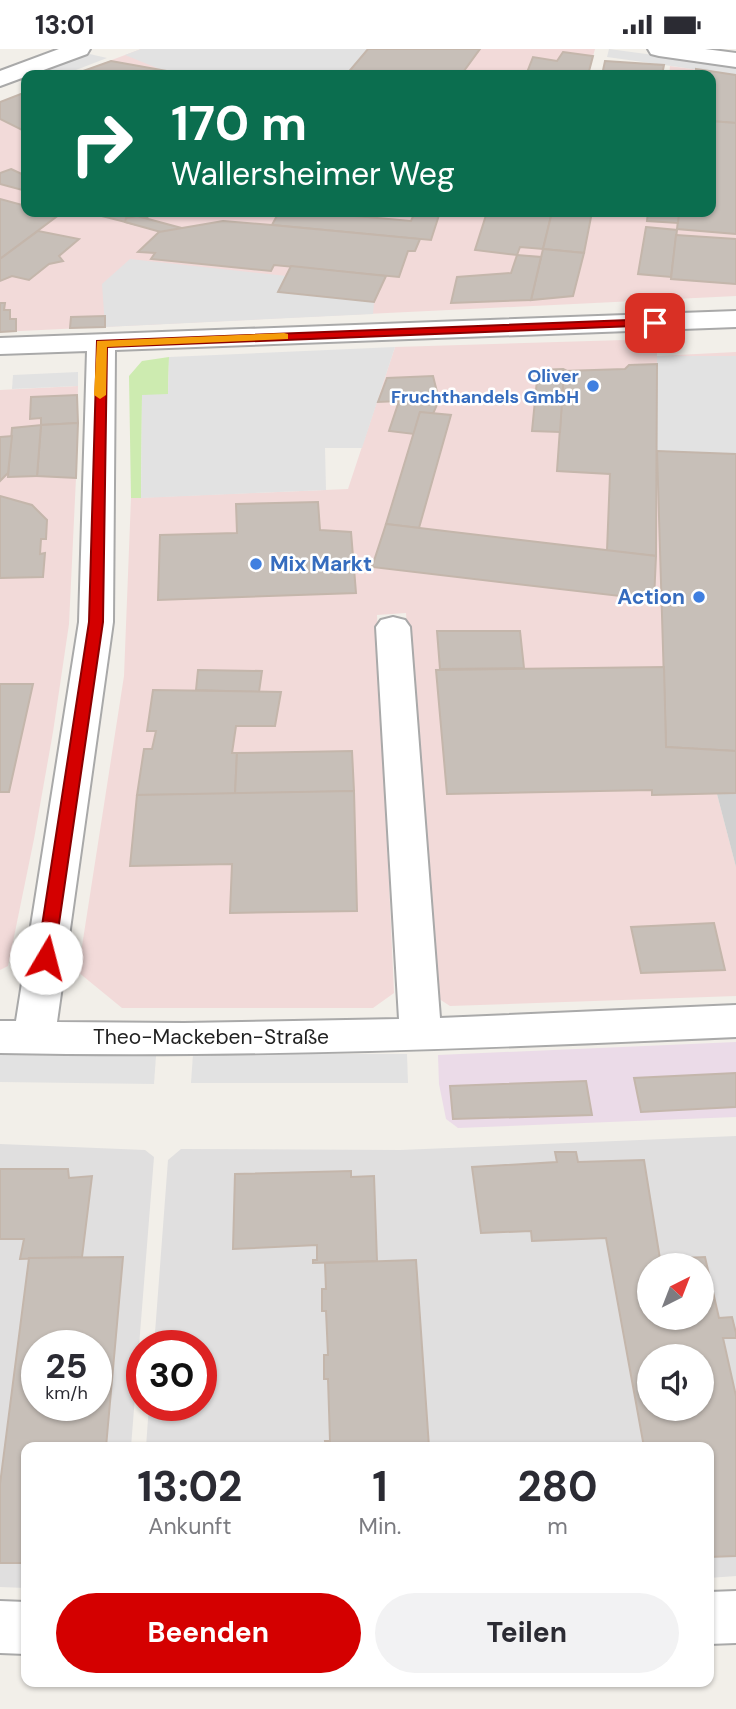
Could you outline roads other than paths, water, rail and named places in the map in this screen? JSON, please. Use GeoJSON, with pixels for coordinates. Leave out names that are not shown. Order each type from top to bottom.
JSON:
{"type":"FeatureCollection","features":[{"type":"Feature","properties":{"kind":"street"},"geometry":{"type":"LineString","coordinates":[[659,49],[736,60]]}},
{"type":"Feature","properties":{"kind":"street"},"geometry":{"type":"LineString","coordinates":[[22,70],[70,50]]}},
{"type":"Feature","properties":{"kind":"street"},"geometry":{"type":"LineString","coordinates":[[0,79],[21,70]]}},
{"type":"Feature","properties":{"kind":"street"},"geometry":{"type":"LineString","coordinates":[[0,347],[736,319]]}},
{"type":"Feature","properties":{"kind":"street"},"geometry":{"type":"LineString","coordinates":[[17,1037],[96,622],[101,344]]}},
{"type":"Feature","properties":{"kind":"street"},"geometry":{"type":"LineString","coordinates":[[393,627],[421,1036]]}},
{"type":"Feature","properties":{"kind":"street","name":"Theo-Mackeben-Straße"},"geometry":{"type":"LineString","coordinates":[[17,1037],[421,1036],[736,1021]]}},
{"type":"Feature","properties":{"kind":"street"},"geometry":{"type":"LineString","coordinates":[[714,1618],[736,1618]]}},
{"type":"Feature","properties":{"kind":"street"},"geometry":{"type":"LineString","coordinates":[[0,1627],[21,1628]]}},
{"type":"Feature","properties":{"kind":"place","name":"Oliver Fruchthandels GmbH"},"geometry":{"type":"Point","coordinates":[593,386]}},
{"type":"Feature","properties":{"kind":"place","name":"Mix Markt"},"geometry":{"type":"Point","coordinates":[256,564]}},
{"type":"Feature","properties":{"kind":"place","name":"Action"},"geometry":{"type":"Point","coordinates":[699,597]}}]}
